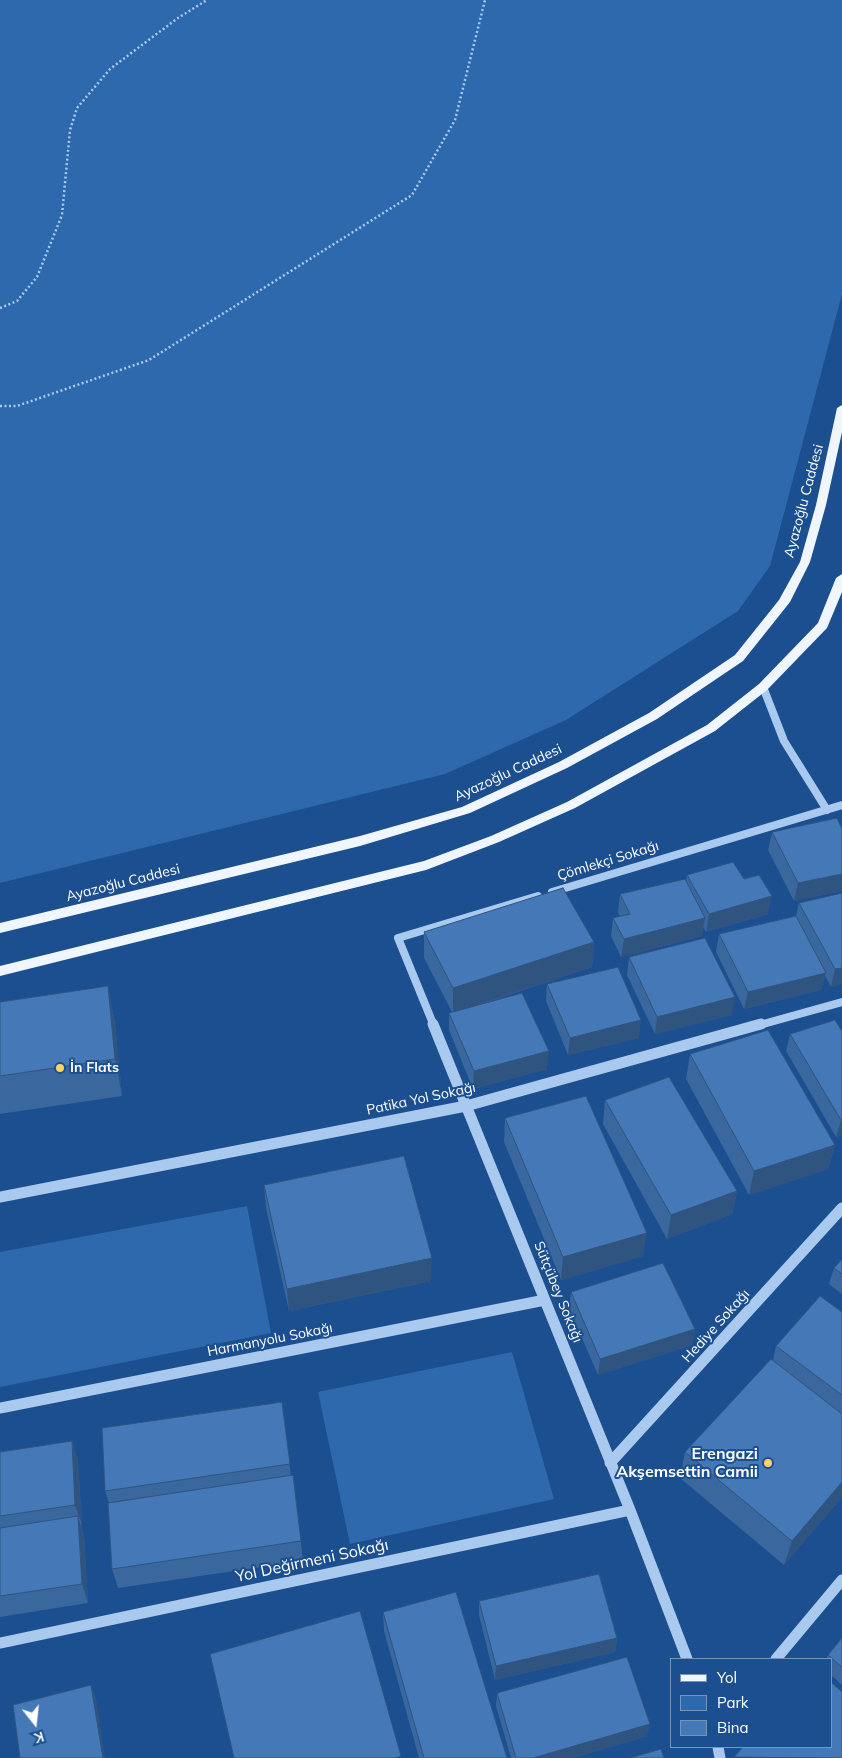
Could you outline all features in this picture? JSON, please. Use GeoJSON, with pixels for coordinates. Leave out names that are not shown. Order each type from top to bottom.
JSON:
{"type":"FeatureCollection","features":[{"type":"Feature","properties":{"kind":"main road","name":"Ayazoğlu Caddesi"},"geometry":{"type":"LineString","coordinates":[[0,928],[360,841],[466,810],[563,765],[653,716],[739,658],[784,602],[805,562],[821,505],[842,408]]}},
{"type":"Feature","properties":{"kind":"main road"},"geometry":{"type":"LineString","coordinates":[[0,971],[426,865],[486,842],[571,805],[711,728],[763,687],[823,626],[842,578]]}},
{"type":"Feature","properties":{"kind":"street"},"geometry":{"type":"LineString","coordinates":[[763,687],[784,741],[827,810]]}},
{"type":"Feature","properties":{"kind":"street","name":"Çömlekçi Sokağı"},"geometry":{"type":"LineString","coordinates":[[398,938],[842,805]]}},
{"type":"Feature","properties":{"kind":"street","name":"Sütçübey Sokağı"},"geometry":{"type":"LineString","coordinates":[[398,938],[630,1510],[687,1658]]}},
{"type":"Feature","properties":{"kind":"street","name":"Patika Yol Sokağı"},"geometry":{"type":"LineString","coordinates":[[0,1197],[466,1106],[842,1002]]}},
{"type":"Feature","properties":{"kind":"street","name":"Hediye Sokağı"},"geometry":{"type":"LineString","coordinates":[[610,1463],[842,1208]]}},
{"type":"Feature","properties":{"kind":"street","name":"Harmanyolu Sokağı"},"geometry":{"type":"LineString","coordinates":[[0,1408],[545,1300]]}},
{"type":"Feature","properties":{"kind":"street","name":"Yol Değirmeni Sokağı"},"geometry":{"type":"LineString","coordinates":[[0,1643],[630,1510]]}},
{"type":"Feature","properties":{"kind":"street"},"geometry":{"type":"LineString","coordinates":[[777,1658],[842,1580]]}},
{"type":"Feature","properties":{"kind":"path"},"geometry":{"type":"LineString","coordinates":[[0,308],[17,301],[37,277],[62,215],[70,130],[77,108],[110,70],[178,18],[207,0]]}},
{"type":"Feature","properties":{"kind":"path"},"geometry":{"type":"LineString","coordinates":[[0,406],[17,406],[149,360],[412,195],[455,120],[485,0]]}},
{"type":"Feature","properties":{"kind":"green space"},"geometry":{"type":"Polygon","coordinates":[[[0,0],[842,0],[842,294],[770,566],[738,611],[566,720],[445,774],[0,883],[0,0]]]}},
{"type":"Feature","properties":{"kind":"green space"},"geometry":{"type":"Polygon","coordinates":[[[247,1206],[271,1333],[0,1387],[0,1252],[247,1206]]]}},
{"type":"Feature","properties":{"kind":"green space"},"geometry":{"type":"Polygon","coordinates":[[[512,1352],[554,1499],[350,1544],[318,1392],[512,1352]]]}},
{"type":"Feature","properties":{"kind":"building"},"geometry":{"type":"Polygon","coordinates":[[[837,818],[842,829],[842,874],[798,883],[772,832],[837,818]]]}},
{"type":"Feature","properties":{"kind":"building"},"geometry":{"type":"Polygon","coordinates":[[[733,862],[744,879],[759,875],[772,896],[709,914],[687,875],[733,862]]]}},
{"type":"Feature","properties":{"kind":"building"},"geometry":{"type":"Polygon","coordinates":[[[685,879],[705,918],[624,939],[613,918],[630,914],[620,894],[685,879]]]}},
{"type":"Feature","properties":{"kind":"building"},"geometry":{"type":"Polygon","coordinates":[[[563,888],[594,942],[453,988],[424,932],[563,888]]]}},
{"type":"Feature","properties":{"kind":"building"},"geometry":{"type":"Polygon","coordinates":[[[842,893],[842,968],[835,969],[799,903],[842,893]]]}},
{"type":"Feature","properties":{"kind":"building"},"geometry":{"type":"Polygon","coordinates":[[[796,916],[826,973],[748,992],[719,934],[796,916]]]}},
{"type":"Feature","properties":{"kind":"building"},"geometry":{"type":"Polygon","coordinates":[[[705,938],[735,997],[657,1017],[629,957],[705,938]]]}},
{"type":"Feature","properties":{"kind":"building"},"geometry":{"type":"Polygon","coordinates":[[[618,967],[641,1020],[570,1038],[547,984],[618,967]]]}},
{"type":"Feature","properties":{"kind":"building"},"geometry":{"type":"Polygon","coordinates":[[[108,986],[115,1059],[0,1076],[0,1002],[108,986]]]}},
{"type":"Feature","properties":{"kind":"building"},"geometry":{"type":"Polygon","coordinates":[[[522,993],[549,1051],[474,1071],[449,1013],[522,993]]]}},
{"type":"Feature","properties":{"kind":"building"},"geometry":{"type":"Polygon","coordinates":[[[835,1020],[842,1031],[842,1120],[790,1034],[835,1020]]]}},
{"type":"Feature","properties":{"kind":"building"},"geometry":{"type":"Polygon","coordinates":[[[768,1030],[835,1145],[754,1171],[690,1054],[768,1030]]]}},
{"type":"Feature","properties":{"kind":"building"},"geometry":{"type":"Polygon","coordinates":[[[669,1077],[737,1191],[671,1215],[605,1100],[669,1077]]]}},
{"type":"Feature","properties":{"kind":"building"},"geometry":{"type":"Polygon","coordinates":[[[586,1096],[647,1233],[563,1257],[505,1118],[586,1096]]]}},
{"type":"Feature","properties":{"kind":"building"},"geometry":{"type":"Polygon","coordinates":[[[404,1156],[432,1258],[287,1289],[264,1185],[404,1156]]]}},
{"type":"Feature","properties":{"kind":"building"},"geometry":{"type":"Polygon","coordinates":[[[842,1259],[842,1274],[834,1268],[842,1259]]]}},
{"type":"Feature","properties":{"kind":"building"},"geometry":{"type":"Polygon","coordinates":[[[663,1263],[695,1329],[600,1359],[571,1292],[663,1263]]]}},
{"type":"Feature","properties":{"kind":"building"},"geometry":{"type":"Polygon","coordinates":[[[820,1296],[842,1312],[842,1395],[776,1346],[820,1296]]]}},
{"type":"Feature","properties":{"kind":"building","name":"Erengazi Akşemsettin Camii"},"geometry":{"type":"Polygon","coordinates":[[[771,1359],[842,1414],[842,1482],[792,1541],[685,1452],[771,1359]]]}},
{"type":"Feature","properties":{"kind":"building"},"geometry":{"type":"Polygon","coordinates":[[[282,1402],[290,1464],[105,1491],[102,1428],[282,1402]]]}},
{"type":"Feature","properties":{"kind":"building"},"geometry":{"type":"Polygon","coordinates":[[[72,1441],[75,1505],[0,1516],[0,1452],[72,1441]]]}},
{"type":"Feature","properties":{"kind":"building"},"geometry":{"type":"Polygon","coordinates":[[[293,1475],[301,1541],[112,1569],[108,1503],[293,1475]]]}},
{"type":"Feature","properties":{"kind":"building"},"geometry":{"type":"Polygon","coordinates":[[[78,1516],[82,1584],[0,1596],[0,1528],[78,1516]]]}},
{"type":"Feature","properties":{"kind":"building"},"geometry":{"type":"Polygon","coordinates":[[[599,1574],[617,1638],[496,1666],[479,1601],[599,1574]]]}},
{"type":"Feature","properties":{"kind":"building"},"geometry":{"type":"Polygon","coordinates":[[[456,1592],[507,1758],[424,1758],[383,1612],[456,1592]]]}},
{"type":"Feature","properties":{"kind":"building"},"geometry":{"type":"Polygon","coordinates":[[[360,1611],[401,1756],[395,1758],[234,1758],[210,1654],[360,1611]]]}},
{"type":"Feature","properties":{"kind":"building"},"geometry":{"type":"Polygon","coordinates":[[[842,1638],[842,1667],[828,1655],[842,1638]]]}},
{"type":"Feature","properties":{"kind":"building"},"geometry":{"type":"Polygon","coordinates":[[[627,1657],[650,1724],[533,1758],[516,1758],[497,1693],[627,1657]]]}},
{"type":"Feature","properties":{"kind":"building"},"geometry":{"type":"Polygon","coordinates":[[[832,1683],[842,1692],[842,1758],[734,1757],[742,1748],[832,1748],[832,1683]]]}},
{"type":"Feature","properties":{"kind":"building"},"geometry":{"type":"Polygon","coordinates":[[[91,1685],[103,1758],[20,1758],[13,1705],[91,1685]]]}},
{"type":"Feature","properties":{"kind":"building"},"geometry":{"type":"Polygon","coordinates":[[[661,1749],[664,1758],[630,1758],[661,1749]]]}},
{"type":"Feature","properties":{"kind":"place","name":"İn Flats"},"geometry":{"type":"Point","coordinates":[60,1068]}},
{"type":"Feature","properties":{"kind":"place","name":"Erengazi Akşemsettin Camii"},"geometry":{"type":"Point","coordinates":[768,1463]}}]}
